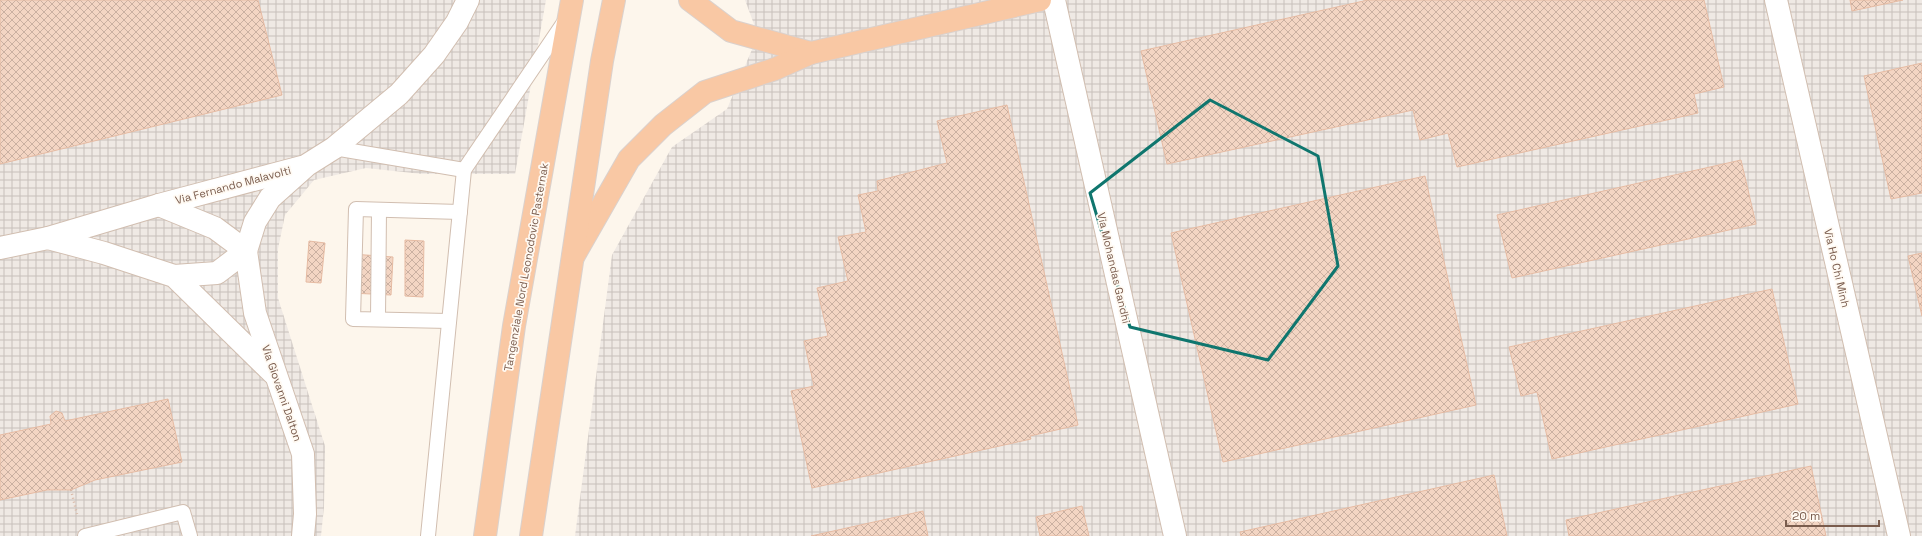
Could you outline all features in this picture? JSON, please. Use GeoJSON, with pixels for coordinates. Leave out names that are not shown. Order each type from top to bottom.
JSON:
{"type":"FeatureCollection","features":[{"type":"Feature","properties":{"kind":"highway"},"geometry":{"type":"LineString","coordinates":[[531,536],[602,61],[614,0]]}},
{"type":"Feature","properties":{"kind":"highway"},"geometry":{"type":"LineString","coordinates":[[690,0],[731,31],[811,53]]}},
{"type":"Feature","properties":{"kind":"highway"},"geometry":{"type":"LineString","coordinates":[[573,257],[629,159],[663,125],[705,92],[775,69],[811,53],[1040,0]]}},
{"type":"Feature","properties":{"kind":"highway","name":"Tangenziale Nord Leonodovic Pasternak"},"geometry":{"type":"LineString","coordinates":[[485,536],[514,326],[571,7]]}},
{"type":"Feature","properties":{"kind":"street","name":"Via Fernando Malavolti"},"geometry":{"type":"LineString","coordinates":[[48,238],[104,253],[174,276],[217,273],[246,251],[255,222],[270,198],[308,165],[334,148],[399,94],[434,55],[457,22],[468,0]]}},
{"type":"Feature","properties":{"kind":"street","name":"Via Mohandas Gandhi"},"geometry":{"type":"LineString","coordinates":[[1054,0],[1175,536]]}},
{"type":"Feature","properties":{"kind":"street","name":"Via Ho Chi Minh"},"geometry":{"type":"LineString","coordinates":[[1776,0],[1899,536]]}},
{"type":"Feature","properties":{"kind":"street","name":"Via Fernando Malavolti"},"geometry":{"type":"LineString","coordinates":[[0,248],[48,238],[159,205],[308,165]]}},
{"type":"Feature","properties":{"kind":"street","name":"Via Fernando Malavolti"},"geometry":{"type":"LineString","coordinates":[[159,205],[215,228],[246,251]]}},
{"type":"Feature","properties":{"kind":"street","name":"Via Giovanni Dalton"},"geometry":{"type":"LineString","coordinates":[[246,251],[255,313],[303,454],[305,514],[303,536]]}},
{"type":"Feature","properties":{"kind":"street","name":"Via Fernando Malavolti"},"geometry":{"type":"LineString","coordinates":[[174,276],[276,376]]}},
{"type":"Feature","properties":{"kind":"lane"},"geometry":{"type":"LineString","coordinates":[[428,536],[464,170],[571,7]]}},
{"type":"Feature","properties":{"kind":"lane"},"geometry":{"type":"LineString","coordinates":[[334,148],[464,170]]}},
{"type":"Feature","properties":{"kind":"lane"},"geometry":{"type":"LineString","coordinates":[[449,321],[353,319],[356,210],[460,212]]}},
{"type":"Feature","properties":{"kind":"lane"},"geometry":{"type":"LineString","coordinates":[[378,319],[379,210]]}},
{"type":"Feature","properties":{"kind":"lane"},"geometry":{"type":"LineString","coordinates":[[85,536],[183,512],[190,536]]}},
{"type":"Feature","properties":{"kind":"highlighted area"},"geometry":{"type":"Polygon","coordinates":[[[1210,100],[1318,156],[1338,266],[1268,360],[1130,327],[1090,193],[1210,100]]]}},
{"type":"Feature","properties":{"kind":"shaded area"},"geometry":{"type":"Polygon","coordinates":[[[0,0],[546,0],[515,174],[422,174],[366,168],[314,180],[285,215],[278,249],[278,298],[325,446],[324,507],[321,536],[0,536],[0,0]]]}},
{"type":"Feature","properties":{"kind":"shaded area"},"geometry":{"type":"Polygon","coordinates":[[[745,0],[1922,0],[1922,536],[575,536],[612,255],[672,147],[727,109],[758,35],[745,0]]]}},
{"type":"Feature","properties":{"kind":"building"},"geometry":{"type":"Polygon","coordinates":[[[0,0],[258,0],[282,95],[0,164],[0,0]]]}},
{"type":"Feature","properties":{"kind":"building"},"geometry":{"type":"Polygon","coordinates":[[[1368,0],[1704,0],[1724,87],[1694,94],[1698,113],[1457,167],[1448,133],[1420,140],[1413,110],[1167,164],[1141,51],[1368,0]]]}},
{"type":"Feature","properties":{"kind":"building"},"geometry":{"type":"Polygon","coordinates":[[[1850,0],[1903,0],[1852,11],[1850,0]]]}},
{"type":"Feature","properties":{"kind":"building"},"geometry":{"type":"Polygon","coordinates":[[[1922,63],[1922,193],[1891,199],[1864,76],[1922,63]]]}},
{"type":"Feature","properties":{"kind":"building"},"geometry":{"type":"Polygon","coordinates":[[[1007,105],[1078,425],[1030,436],[1031,439],[812,488],[791,391],[814,386],[804,341],[828,336],[817,288],[848,281],[838,237],[866,232],[858,195],[878,191],[877,181],[947,163],[937,121],[1007,105]]]}},
{"type":"Feature","properties":{"kind":"building"},"geometry":{"type":"Polygon","coordinates":[[[1741,160],[1756,224],[1512,278],[1497,215],[1741,160]]]}},
{"type":"Feature","properties":{"kind":"building"},"geometry":{"type":"Polygon","coordinates":[[[1425,176],[1476,405],[1223,462],[1171,233],[1425,176]]]}},
{"type":"Feature","properties":{"kind":"building"},"geometry":{"type":"Polygon","coordinates":[[[405,240],[424,241],[423,297],[405,296],[405,240]]]}},
{"type":"Feature","properties":{"kind":"building"},"geometry":{"type":"Polygon","coordinates":[[[309,241],[325,243],[321,283],[306,282],[309,241]]]}},
{"type":"Feature","properties":{"kind":"building"},"geometry":{"type":"Polygon","coordinates":[[[1922,253],[1922,316],[1908,256],[1922,253]]]}},
{"type":"Feature","properties":{"kind":"building"},"geometry":{"type":"Polygon","coordinates":[[[352,254],[393,257],[391,295],[351,293],[352,254]]]}},
{"type":"Feature","properties":{"kind":"building"},"geometry":{"type":"Polygon","coordinates":[[[1772,289],[1798,404],[1552,459],[1537,392],[1521,396],[1509,347],[1772,289]]]}},
{"type":"Feature","properties":{"kind":"building"},"geometry":{"type":"Polygon","coordinates":[[[168,399],[182,462],[95,480],[71,490],[47,490],[0,500],[0,435],[51,424],[50,416],[56,411],[62,413],[65,421],[168,399]]]}},
{"type":"Feature","properties":{"kind":"building"},"geometry":{"type":"Polygon","coordinates":[[[1811,466],[1826,536],[1569,536],[1566,520],[1811,466]]]}},
{"type":"Feature","properties":{"kind":"building"},"geometry":{"type":"Polygon","coordinates":[[[1494,475],[1507,536],[1241,536],[1240,532],[1494,475]]]}},
{"type":"Feature","properties":{"kind":"building"},"geometry":{"type":"Polygon","coordinates":[[[1082,506],[1089,536],[1040,536],[1036,517],[1082,506]]]}},
{"type":"Feature","properties":{"kind":"building"},"geometry":{"type":"Polygon","coordinates":[[[923,511],[928,536],[811,536],[923,511]]]}}]}
